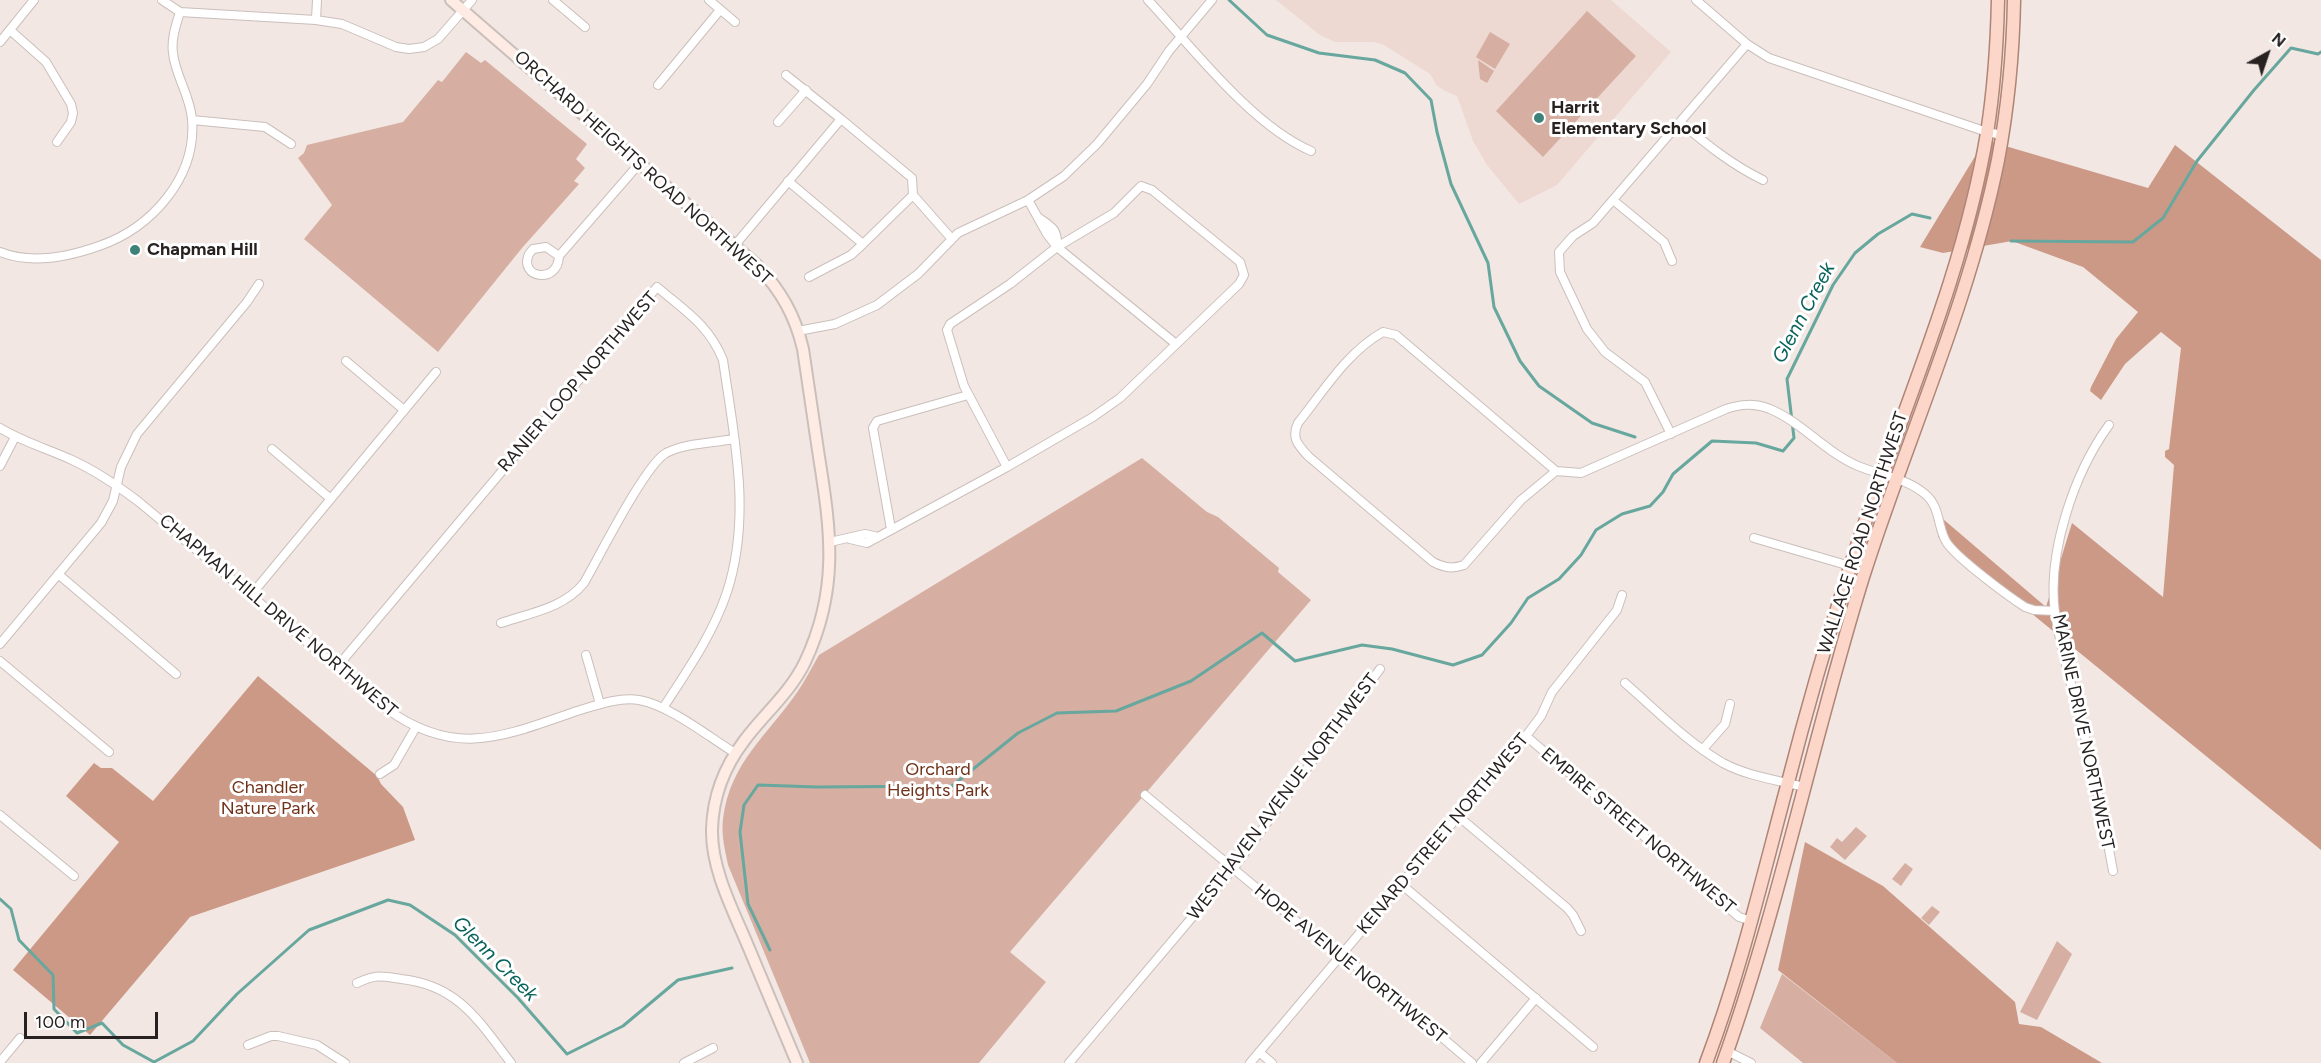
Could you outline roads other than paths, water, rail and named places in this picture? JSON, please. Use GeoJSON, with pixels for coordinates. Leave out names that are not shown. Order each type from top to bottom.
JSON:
{"type":"FeatureCollection","features":[{"type":"Feature","properties":{"kind":"main road","name":"ORCHARD HEIGHTS ROAD NORTHWEST"},"geometry":{"type":"LineString","coordinates":[[451,0],[735,245],[778,288],[793,315],[798,331],[821,471],[830,542],[827,589],[821,618],[804,663],[784,694],[735,753],[717,794],[712,829],[719,873],[797,1063]]}},
{"type":"Feature","properties":{"kind":"main road","name":"WALLACE ROAD NORTHWEST"},"geometry":{"type":"LineString","coordinates":[[1706,1063],[1752,921],[1788,782],[1850,566],[1963,238],[1987,132],[1997,44],[1998,0]]}},
{"type":"Feature","properties":{"kind":"main road","name":"WALLACE ROAD NORTHWEST"},"geometry":{"type":"LineString","coordinates":[[1725,1057],[1762,942],[1834,672],[1896,479],[1942,353],[1978,243],[2002,135],[2012,60],[2014,0]]}},
{"type":"Feature","properties":{"kind":"street"},"geometry":{"type":"LineString","coordinates":[[0,42],[34,0]]}},
{"type":"Feature","properties":{"kind":"street"},"geometry":{"type":"LineString","coordinates":[[162,0],[180,12],[316,20],[342,24],[396,47],[409,49],[424,47],[438,39],[472,0]]}},
{"type":"Feature","properties":{"kind":"street"},"geometry":{"type":"LineString","coordinates":[[316,20],[317,0]]}},
{"type":"Feature","properties":{"kind":"street"},"geometry":{"type":"LineString","coordinates":[[553,0],[585,27]]}},
{"type":"Feature","properties":{"kind":"street"},"geometry":{"type":"LineString","coordinates":[[709,0],[735,22]]}},
{"type":"Feature","properties":{"kind":"street"},"geometry":{"type":"LineString","coordinates":[[1148,0],[1252,110],[1279,133],[1311,151]]}},
{"type":"Feature","properties":{"kind":"street"},"geometry":{"type":"LineString","coordinates":[[798,331],[835,324],[888,299],[926,266],[951,238],[967,227],[1028,201],[1064,176],[1097,144],[1212,0]]}},
{"type":"Feature","properties":{"kind":"street"},"geometry":{"type":"LineString","coordinates":[[1696,0],[1746,44],[1769,58],[1987,132],[2002,135]]}},
{"type":"Feature","properties":{"kind":"street"},"geometry":{"type":"LineString","coordinates":[[658,85],[720,10]]}},
{"type":"Feature","properties":{"kind":"street"},"geometry":{"type":"LineString","coordinates":[[0,252],[25,259],[71,253],[109,243],[141,225],[156,212],[177,184],[188,154],[192,120],[186,91],[175,64],[173,52],[173,38],[180,12]]}},
{"type":"Feature","properties":{"kind":"street"},"geometry":{"type":"LineString","coordinates":[[10,30],[46,62],[71,104],[73,113],[71,122],[57,142]]}},
{"type":"Feature","properties":{"kind":"street"},"geometry":{"type":"LineString","coordinates":[[1671,434],[1645,382],[1611,357],[1594,341],[1560,272],[1558,259],[1564,245],[1593,223],[1746,44]]}},
{"type":"Feature","properties":{"kind":"street"},"geometry":{"type":"LineString","coordinates":[[786,75],[912,178],[913,195],[951,238]]}},
{"type":"Feature","properties":{"kind":"street"},"geometry":{"type":"LineString","coordinates":[[778,122],[806,90]]}},
{"type":"Feature","properties":{"kind":"street"},"geometry":{"type":"LineString","coordinates":[[735,245],[841,119]]}},
{"type":"Feature","properties":{"kind":"street"},"geometry":{"type":"LineString","coordinates":[[192,120],[265,127],[291,144]]}},
{"type":"Feature","properties":{"kind":"street"},"geometry":{"type":"LineString","coordinates":[[1680,122],[1731,163],[1762,180]]}},
{"type":"Feature","properties":{"kind":"street"},"geometry":{"type":"LineString","coordinates":[[559,256],[546,247],[538,247],[529,254],[527,265],[530,271],[543,276],[555,267],[559,256],[639,164]]}},
{"type":"Feature","properties":{"kind":"street"},"geometry":{"type":"LineString","coordinates":[[788,181],[863,244]]}},
{"type":"Feature","properties":{"kind":"street"},"geometry":{"type":"LineString","coordinates":[[830,542],[865,534],[878,537],[1008,467],[1093,417],[1144,377],[1239,284],[1244,278],[1240,262],[1152,190],[1141,186],[1114,213],[1057,247],[1010,284],[950,324],[947,330],[969,395],[1008,467]]}},
{"type":"Feature","properties":{"kind":"street"},"geometry":{"type":"LineString","coordinates":[[809,277],[851,255],[913,195]]}},
{"type":"Feature","properties":{"kind":"street"},"geometry":{"type":"LineString","coordinates":[[1613,200],[1664,242],[1672,261]]}},
{"type":"Feature","properties":{"kind":"street"},"geometry":{"type":"LineString","coordinates":[[1028,201],[1057,247],[1176,344]]}},
{"type":"Feature","properties":{"kind":"street"},"geometry":{"type":"LineString","coordinates":[[0,644],[100,523],[113,501],[126,453],[137,434],[247,302],[259,284]]}},
{"type":"Feature","properties":{"kind":"street","name":"RANIER LOOP NORTHWEST"},"geometry":{"type":"LineString","coordinates":[[337,667],[657,287],[705,328],[716,342],[723,360],[740,483],[739,538],[727,592],[704,645],[663,708]]}},
{"type":"Feature","properties":{"kind":"street"},"geometry":{"type":"LineString","coordinates":[[1556,471],[1521,500],[1464,565],[1445,568],[1433,562],[1308,456],[1295,441],[1294,431],[1355,352],[1383,332],[1396,335],[1556,471],[1581,473],[1742,404],[1758,406],[1782,415],[1843,459],[1896,479],[1925,494],[1937,511],[1943,536],[1948,544],[2025,607],[2055,612]]}},
{"type":"Feature","properties":{"kind":"street"},"geometry":{"type":"LineString","coordinates":[[346,361],[404,410]]}},
{"type":"Feature","properties":{"kind":"street"},"geometry":{"type":"LineString","coordinates":[[251,594],[436,372]]}},
{"type":"Feature","properties":{"kind":"street"},"geometry":{"type":"LineString","coordinates":[[891,529],[873,428],[877,421],[969,395]]}},
{"type":"Feature","properties":{"kind":"street","name":"MARINE DRIVE NORTHWEST"},"geometry":{"type":"LineString","coordinates":[[2109,425],[2085,463],[2067,510],[2058,548],[2055,612],[2071,689],[2102,810],[2113,871]]}},
{"type":"Feature","properties":{"kind":"street","name":"CHAPMAN HILL DRIVE NORTHWEST"},"geometry":{"type":"LineString","coordinates":[[0,428],[15,437],[70,459],[116,485],[251,594],[387,709],[416,727],[446,737],[468,739],[503,736],[600,704],[620,700],[638,700],[663,708],[735,753]]}},
{"type":"Feature","properties":{"kind":"street"},"geometry":{"type":"LineString","coordinates":[[0,466],[15,437]]}},
{"type":"Feature","properties":{"kind":"street"},"geometry":{"type":"LineString","coordinates":[[501,623],[565,601],[577,592],[648,472],[663,454],[676,449],[734,439]]}},
{"type":"Feature","properties":{"kind":"street"},"geometry":{"type":"LineString","coordinates":[[272,449],[331,499]]}},
{"type":"Feature","properties":{"kind":"street"},"geometry":{"type":"LineString","coordinates":[[1754,538],[1850,566]]}},
{"type":"Feature","properties":{"kind":"street"},"geometry":{"type":"LineString","coordinates":[[58,574],[176,674]]}},
{"type":"Feature","properties":{"kind":"street","name":"KENARD STREET NORTHWEST"},"geometry":{"type":"LineString","coordinates":[[1250,1063],[1526,736],[1541,716],[1552,692],[1617,610],[1622,595]]}},
{"type":"Feature","properties":{"kind":"street"},"geometry":{"type":"LineString","coordinates":[[586,655],[600,704]]}},
{"type":"Feature","properties":{"kind":"street"},"geometry":{"type":"LineString","coordinates":[[0,661],[109,752]]}},
{"type":"Feature","properties":{"kind":"street","name":"WESTHAVEN AVENUE NORTHWEST"},"geometry":{"type":"LineString","coordinates":[[1069,1063],[1233,868],[1380,669]]}},
{"type":"Feature","properties":{"kind":"street"},"geometry":{"type":"LineString","coordinates":[[1625,683],[1724,764],[1749,773],[1804,786]]}},
{"type":"Feature","properties":{"kind":"street"},"geometry":{"type":"LineString","coordinates":[[1703,749],[1725,724],[1731,704]]}},
{"type":"Feature","properties":{"kind":"street"},"geometry":{"type":"LineString","coordinates":[[380,774],[394,765],[401,756],[416,727]]}},
{"type":"Feature","properties":{"kind":"street","name":"EMPIRE STREET NORTHWEST"},"geometry":{"type":"LineString","coordinates":[[1526,736],[1739,917],[1752,921]]}},
{"type":"Feature","properties":{"kind":"street","name":"HOPE AVENUE NORTHWEST"},"geometry":{"type":"LineString","coordinates":[[1145,795],[1340,956],[1376,981],[1472,1063]]}},
{"type":"Feature","properties":{"kind":"street"},"geometry":{"type":"LineString","coordinates":[[0,815],[74,876]]}},
{"type":"Feature","properties":{"kind":"street"},"geometry":{"type":"LineString","coordinates":[[1458,816],[1567,908],[1581,931]]}},
{"type":"Feature","properties":{"kind":"street"},"geometry":{"type":"LineString","coordinates":[[1401,884],[1593,1047]]}},
{"type":"Feature","properties":{"kind":"street"},"geometry":{"type":"LineString","coordinates":[[357,983],[374,976],[420,981],[434,986],[464,1004],[474,1013],[511,1063]]}},
{"type":"Feature","properties":{"kind":"street"},"geometry":{"type":"LineString","coordinates":[[1481,1063],[1536,998]]}},
{"type":"Feature","properties":{"kind":"street"},"geometry":{"type":"LineString","coordinates":[[248,1045],[271,1036],[278,1036],[317,1045],[345,1063]]}},
{"type":"Feature","properties":{"kind":"street"},"geometry":{"type":"LineString","coordinates":[[0,1062],[20,1038]]}},
{"type":"Feature","properties":{"kind":"street"},"geometry":{"type":"LineString","coordinates":[[684,1063],[713,1048]]}},
{"type":"Feature","properties":{"kind":"street"},"geometry":{"type":"LineString","coordinates":[[1259,1052],[1272,1063]]}},
{"type":"Feature","properties":{"kind":"street"},"geometry":{"type":"LineString","coordinates":[[1725,1057],[1751,1063]]}},
{"type":"Feature","properties":{"kind":"waterway"},"geometry":{"type":"LineString","coordinates":[[1229,0],[1267,35],[1319,53],[1375,60],[1405,73],[1431,100],[1451,184],[1488,263],[1494,307],[1520,361],[1539,386],[1592,423],[1635,437]]}},
{"type":"Feature","properties":{"kind":"waterway","name":"Glenn Creek"},"geometry":{"type":"LineString","coordinates":[[2011,241],[2133,242],[2163,218],[2197,161],[2291,48],[2318,54],[2321,52]]}},
{"type":"Feature","properties":{"kind":"waterway","name":"Glenn Creek"},"geometry":{"type":"LineString","coordinates":[[770,950],[748,904],[740,832],[744,805],[758,785],[952,786],[1018,733],[1057,713],[1116,711],[1191,681],[1262,633],[1295,661],[1362,645],[1392,649],[1453,665],[1482,655],[1511,623],[1528,598],[1559,579],[1581,555],[1596,530],[1622,514],[1650,506],[1663,492],[1673,474],[1712,441],[1756,443],[1783,451],[1794,438],[1787,379],[1833,285],[1855,253],[1878,234],[1912,214],[1930,218]]}},
{"type":"Feature","properties":{"kind":"waterway","name":"Glenn Creek"},"geometry":{"type":"LineString","coordinates":[[0,899],[11,909],[19,940],[53,975],[54,1009],[77,1033],[102,1023],[123,1045],[154,1062],[193,1041],[237,994],[309,930],[388,900],[410,905],[455,935],[518,998],[567,1054],[623,1026],[678,980],[732,968]]}},
{"type":"Feature","properties":{"kind":"place","name":"Harrit Elementary School"},"geometry":{"type":"Point","coordinates":[1539,118]}},
{"type":"Feature","properties":{"kind":"place","name":"Chapman Hill"},"geometry":{"type":"Point","coordinates":[135,250]}},
{"type":"Feature","properties":{"kind":"park label","name":"Orchard Heights Park"},"geometry":{"type":"Point","coordinates":[938,780]}},
{"type":"Feature","properties":{"kind":"park label","name":"Chandler Nature Park"},"geometry":{"type":"Point","coordinates":[268,798]}}]}
